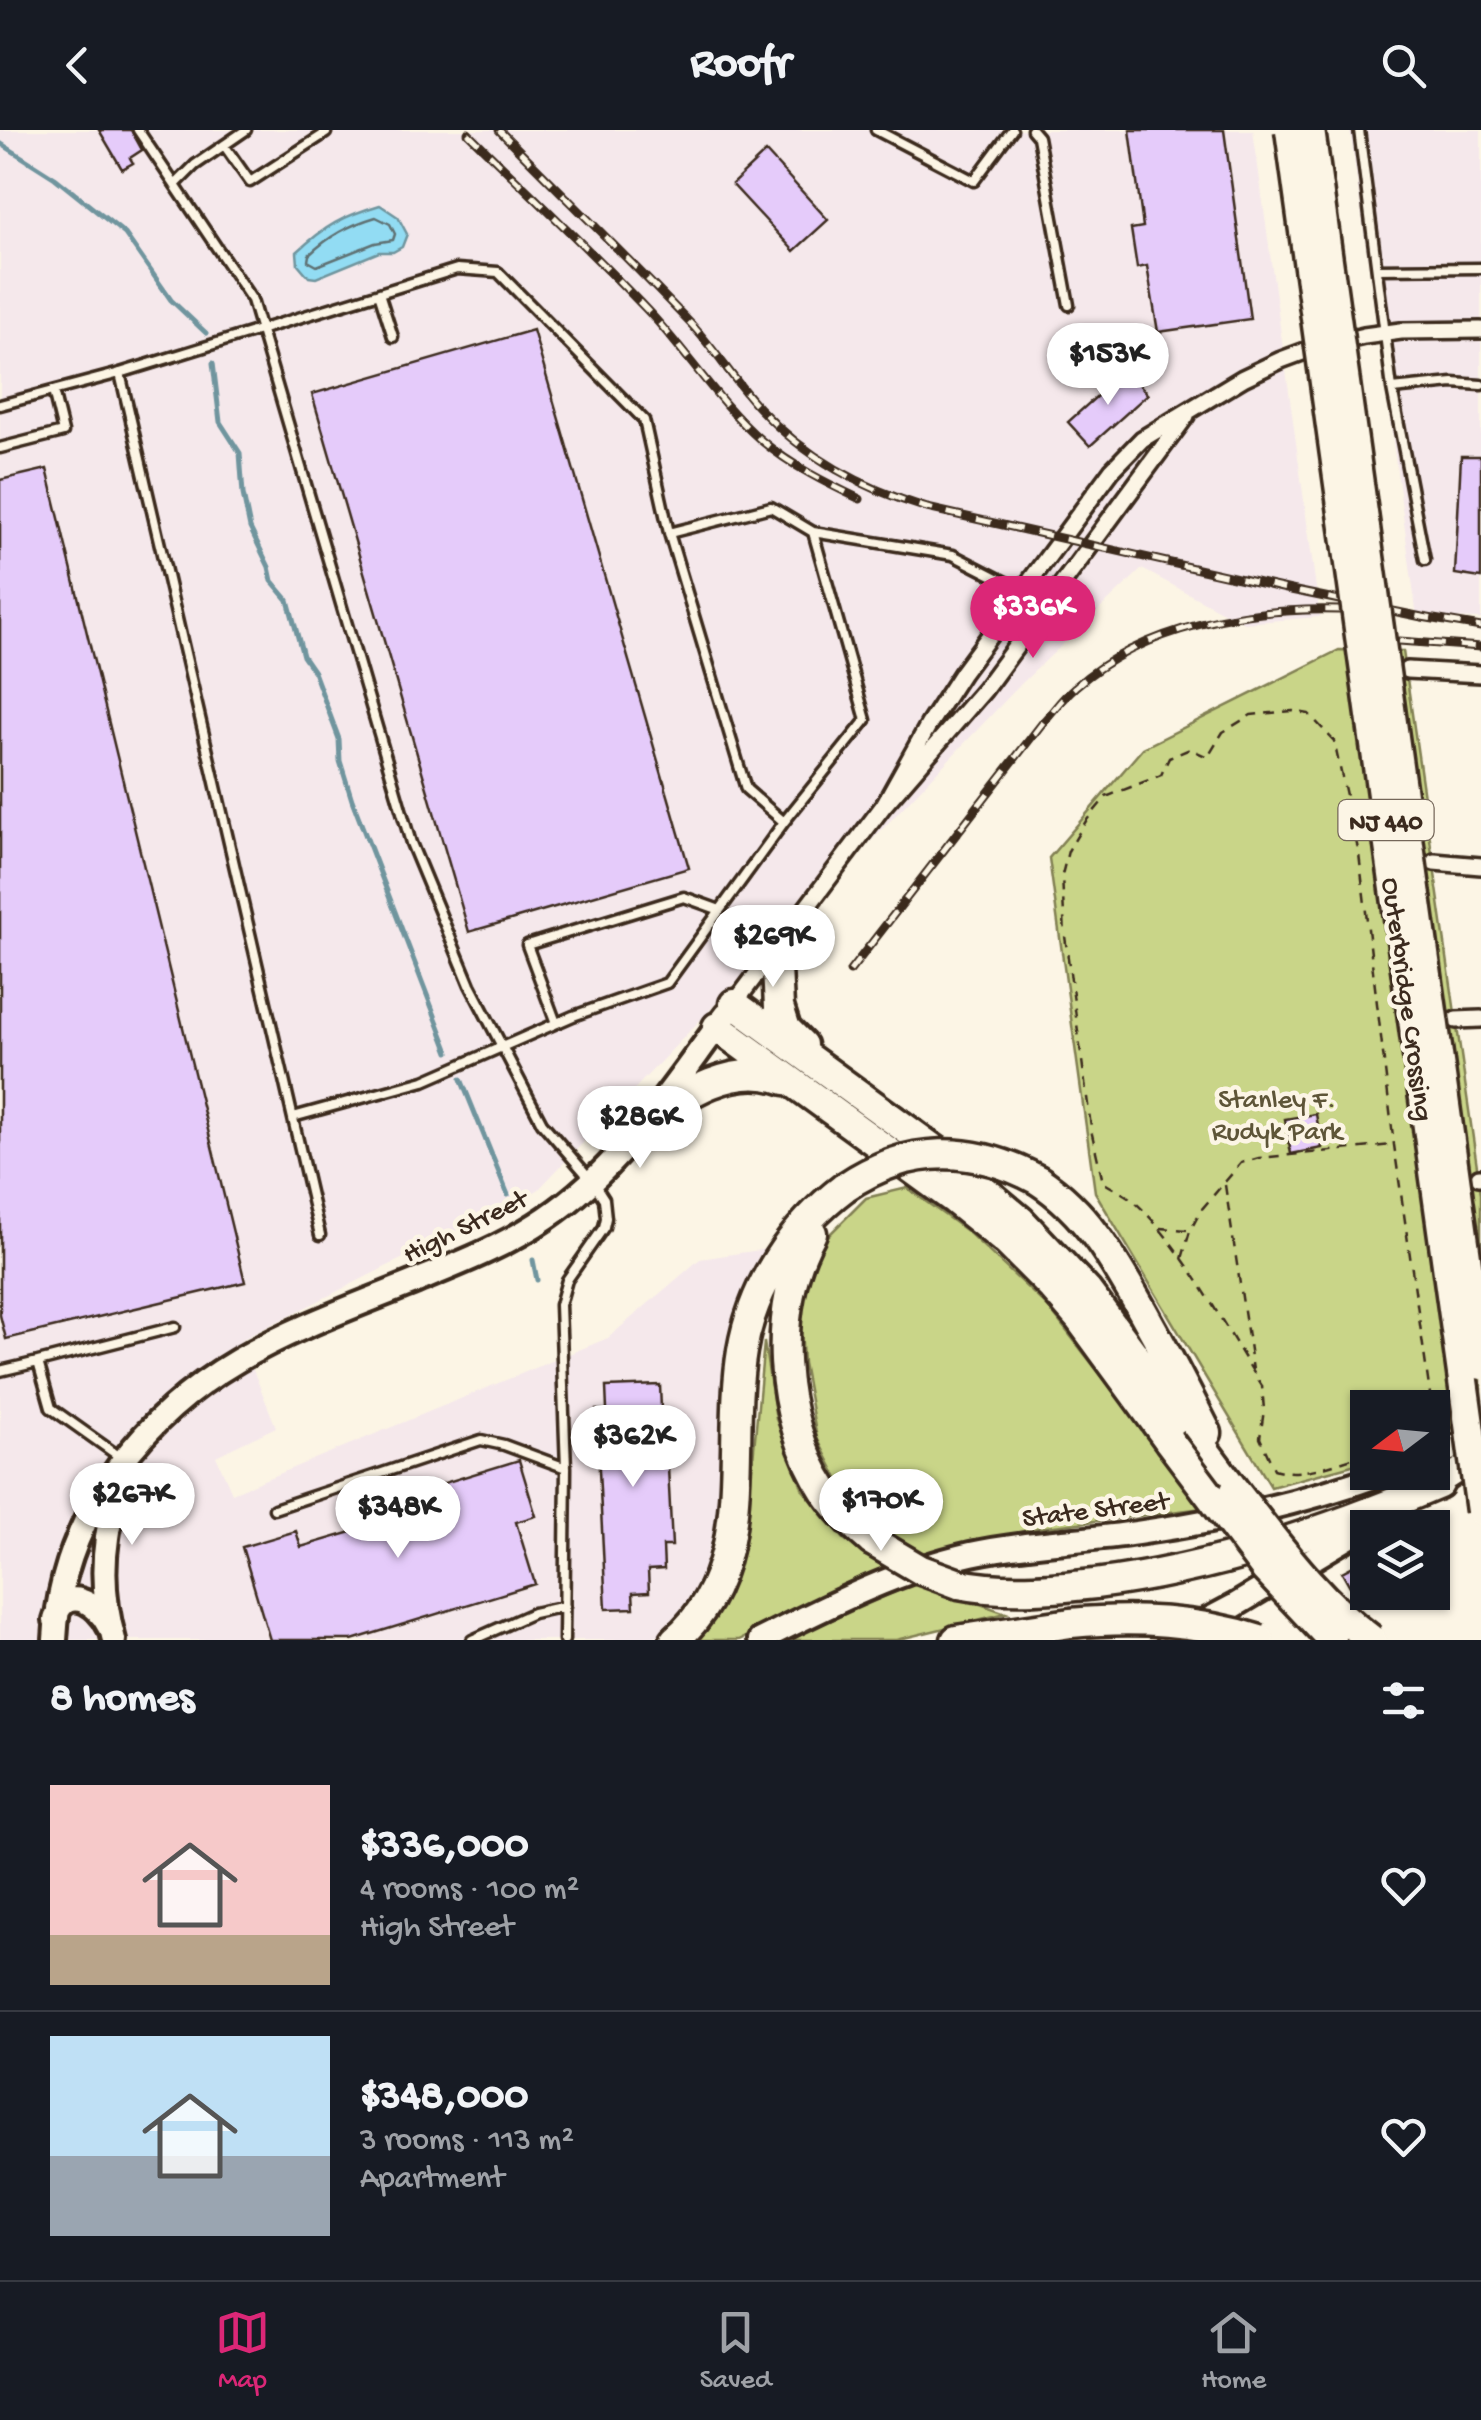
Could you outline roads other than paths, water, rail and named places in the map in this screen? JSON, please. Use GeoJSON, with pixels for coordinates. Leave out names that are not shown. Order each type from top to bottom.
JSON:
{"type":"FeatureCollection","features":[{"type":"Feature","properties":{"kind":"highway","name":"Outerbridge Crossing"},"geometry":{"type":"LineString","coordinates":[[1290,130],[1481,1510]]}},
{"type":"Feature","properties":{"kind":"highway","name":"Outerbridge Crossing"},"geometry":{"type":"LineString","coordinates":[[1310,130],[1481,1365]]}},
{"type":"Feature","properties":{"kind":"highway"},"geometry":{"type":"LineString","coordinates":[[776,948],[780,1008],[786,1029],[818,1066]]}},
{"type":"Feature","properties":{"kind":"highway"},"geometry":{"type":"LineString","coordinates":[[726,1015],[818,1066],[956,1166],[1021,1220],[1087,1291],[1185,1428],[1290,1560],[1326,1600],[1372,1640]]}},
{"type":"Feature","properties":{"kind":"highway"},"geometry":{"type":"LineString","coordinates":[[726,1015],[799,1087],[955,1200],[1052,1287],[1185,1428],[1276,1582],[1332,1640]]}},
{"type":"Feature","properties":{"kind":"highway"},"geometry":{"type":"LineString","coordinates":[[645,1123],[698,1090],[738,1075],[764,1074],[799,1087]]}},
{"type":"Feature","properties":{"kind":"highway"},"geometry":{"type":"LineString","coordinates":[[675,1640],[700,1614],[714,1588],[729,1542],[740,1366],[754,1308],[773,1267],[820,1208],[880,1168],[940,1154],[985,1158],[1038,1180],[1073,1208],[1103,1243],[1180,1376],[1185,1428]]}},
{"type":"Feature","properties":{"kind":"highway"},"geometry":{"type":"LineString","coordinates":[[845,1188],[816,1226],[795,1269],[787,1302],[785,1355],[792,1407],[812,1467],[834,1503],[872,1541],[921,1570],[958,1584],[1001,1590],[1112,1582],[1250,1552],[1422,1490]]}},
{"type":"Feature","properties":{"kind":"highway"},"geometry":{"type":"LineString","coordinates":[[956,1640],[1123,1619],[1183,1622],[1260,1640]]}},
{"type":"Feature","properties":{"kind":"street","name":"High Street"},"geometry":{"type":"LineString","coordinates":[[884,805],[937,712],[1023,591],[1121,459],[1153,432],[1281,360],[1334,342],[1419,329],[1481,330]]}},
{"type":"Feature","properties":{"kind":"street","name":"High Street"},"geometry":{"type":"LineString","coordinates":[[53,1640],[62,1582],[97,1497],[123,1460],[172,1408],[221,1369],[288,1334],[489,1251],[545,1218],[593,1182],[645,1123],[884,805],[966,714],[1188,412]]}},
{"type":"Feature","properties":{"kind":"street"},"geometry":{"type":"LineString","coordinates":[[1407,670],[1481,674]]}},
{"type":"Feature","properties":{"kind":"street"},"geometry":{"type":"LineString","coordinates":[[1434,862],[1481,866]]}},
{"type":"Feature","properties":{"kind":"street"},"geometry":{"type":"LineString","coordinates":[[1456,1020],[1481,1019]]}},
{"type":"Feature","properties":{"kind":"street"},"geometry":{"type":"LineString","coordinates":[[1450,1449],[1481,1437]]}},
{"type":"Feature","properties":{"kind":"street"},"geometry":{"type":"LineString","coordinates":[[1450,1476],[1481,1456]]}},
{"type":"Feature","properties":{"kind":"street"},"geometry":{"type":"LineString","coordinates":[[113,1637],[105,1554],[123,1460]]}},
{"type":"Feature","properties":{"kind":"street","name":"State Street"},"geometry":{"type":"LineString","coordinates":[[760,1640],[868,1588],[959,1557],[1222,1519],[1350,1485]]}},
{"type":"Feature","properties":{"kind":"street"},"geometry":{"type":"LineString","coordinates":[[1170,1640],[1428,1490]]}},
{"type":"Feature","properties":{"kind":"street"},"geometry":{"type":"LineString","coordinates":[[58,1610],[69,1602],[92,1603],[103,1614],[113,1637]]}},
{"type":"Feature","properties":{"kind":"lane"},"geometry":{"type":"LineString","coordinates":[[138,130],[252,300],[410,843],[470,985],[542,1123],[604,1199],[604,1227],[567,1280],[560,1305],[566,1468],[564,1640]]}},
{"type":"Feature","properties":{"kind":"lane"},"geometry":{"type":"LineString","coordinates":[[175,185],[195,164],[246,130]]}},
{"type":"Feature","properties":{"kind":"lane"},"geometry":{"type":"LineString","coordinates":[[224,145],[250,182],[326,133],[324,130]]}},
{"type":"Feature","properties":{"kind":"lane"},"geometry":{"type":"LineString","coordinates":[[876,130],[974,181],[1012,130]]}},
{"type":"Feature","properties":{"kind":"lane"},"geometry":{"type":"LineString","coordinates":[[1032,130],[1038,137],[1070,306]]}},
{"type":"Feature","properties":{"kind":"lane"},"geometry":{"type":"LineString","coordinates":[[1359,130],[1392,390],[1426,560]]}},
{"type":"Feature","properties":{"kind":"lane"},"geometry":{"type":"LineString","coordinates":[[1377,268],[1481,268]]}},
{"type":"Feature","properties":{"kind":"lane"},"geometry":{"type":"LineString","coordinates":[[0,405],[120,373],[457,269],[498,272],[644,420],[669,534],[746,789],[784,822]]}},
{"type":"Feature","properties":{"kind":"lane"},"geometry":{"type":"LineString","coordinates":[[378,293],[393,337]]}},
{"type":"Feature","properties":{"kind":"lane"},"geometry":{"type":"LineString","coordinates":[[120,373],[320,1235]]}},
{"type":"Feature","properties":{"kind":"lane"},"geometry":{"type":"LineString","coordinates":[[1392,390],[1452,383],[1481,385]]}},
{"type":"Feature","properties":{"kind":"lane"},"geometry":{"type":"LineString","coordinates":[[0,448],[63,432],[53,391]]}},
{"type":"Feature","properties":{"kind":"lane"},"geometry":{"type":"LineString","coordinates":[[669,534],[771,507],[813,532],[952,555],[1023,591],[1044,609]]}},
{"type":"Feature","properties":{"kind":"lane"},"geometry":{"type":"LineString","coordinates":[[293,1117],[424,1081],[556,1024],[666,983],[784,822],[866,720],[813,532]]}},
{"type":"Feature","properties":{"kind":"lane"},"geometry":{"type":"LineString","coordinates":[[556,1024],[527,945],[684,897],[720,910]]}},
{"type":"Feature","properties":{"kind":"lane"},"geometry":{"type":"LineString","coordinates":[[0,1371],[175,1328]]}},
{"type":"Feature","properties":{"kind":"lane"},"geometry":{"type":"LineString","coordinates":[[38,1362],[52,1408],[123,1460]]}},
{"type":"Feature","properties":{"kind":"lane"},"geometry":{"type":"LineString","coordinates":[[274,1510],[481,1440],[504,1444],[566,1468]]}},
{"type":"Feature","properties":{"kind":"lane"},"geometry":{"type":"LineString","coordinates":[[472,1640],[533,1612],[565,1606]]}},
{"type":"Feature","properties":{"kind":"water"},"geometry":{"type":"Polygon","coordinates":[[[380,205],[398,217],[407,234],[402,247],[379,252],[316,278],[309,277],[298,264],[297,252],[335,223],[380,205]]]}},
{"type":"Feature","properties":{"kind":"waterway"},"geometry":{"type":"LineString","coordinates":[[0,143],[55,178],[125,234],[171,300],[206,333]]}},
{"type":"Feature","properties":{"kind":"waterway"},"geometry":{"type":"LineString","coordinates":[[213,363],[220,422],[240,453],[250,528],[272,581],[288,600],[303,656],[314,672],[339,739],[340,761],[352,800],[449,1052]]}},
{"type":"Feature","properties":{"kind":"waterway"},"geometry":{"type":"LineString","coordinates":[[461,1079],[508,1195]]}},
{"type":"Feature","properties":{"kind":"waterway"},"geometry":{"type":"LineString","coordinates":[[533,1260],[537,1280]]}},
{"type":"Feature","properties":{"kind":"railway"},"geometry":{"type":"LineString","coordinates":[[499,130],[692,325],[777,426],[858,481],[927,508],[1291,590],[1481,627]]}},
{"type":"Feature","properties":{"kind":"railway"},"geometry":{"type":"LineString","coordinates":[[468,133],[647,310],[746,426],[797,466],[860,499]]}},
{"type":"Feature","properties":{"kind":"railway"},"geometry":{"type":"LineString","coordinates":[[850,971],[1044,721],[1071,691],[1103,666],[1133,648],[1201,624],[1272,612],[1342,610]]}},
{"type":"Feature","properties":{"kind":"railway"},"geometry":{"type":"LineString","coordinates":[[1399,641],[1481,647]]}},
{"type":"Feature","properties":{"kind":"park label","name":"Stanley F. Rudyk Park"},"geometry":{"type":"Point","coordinates":[1277,1113]}}]}
